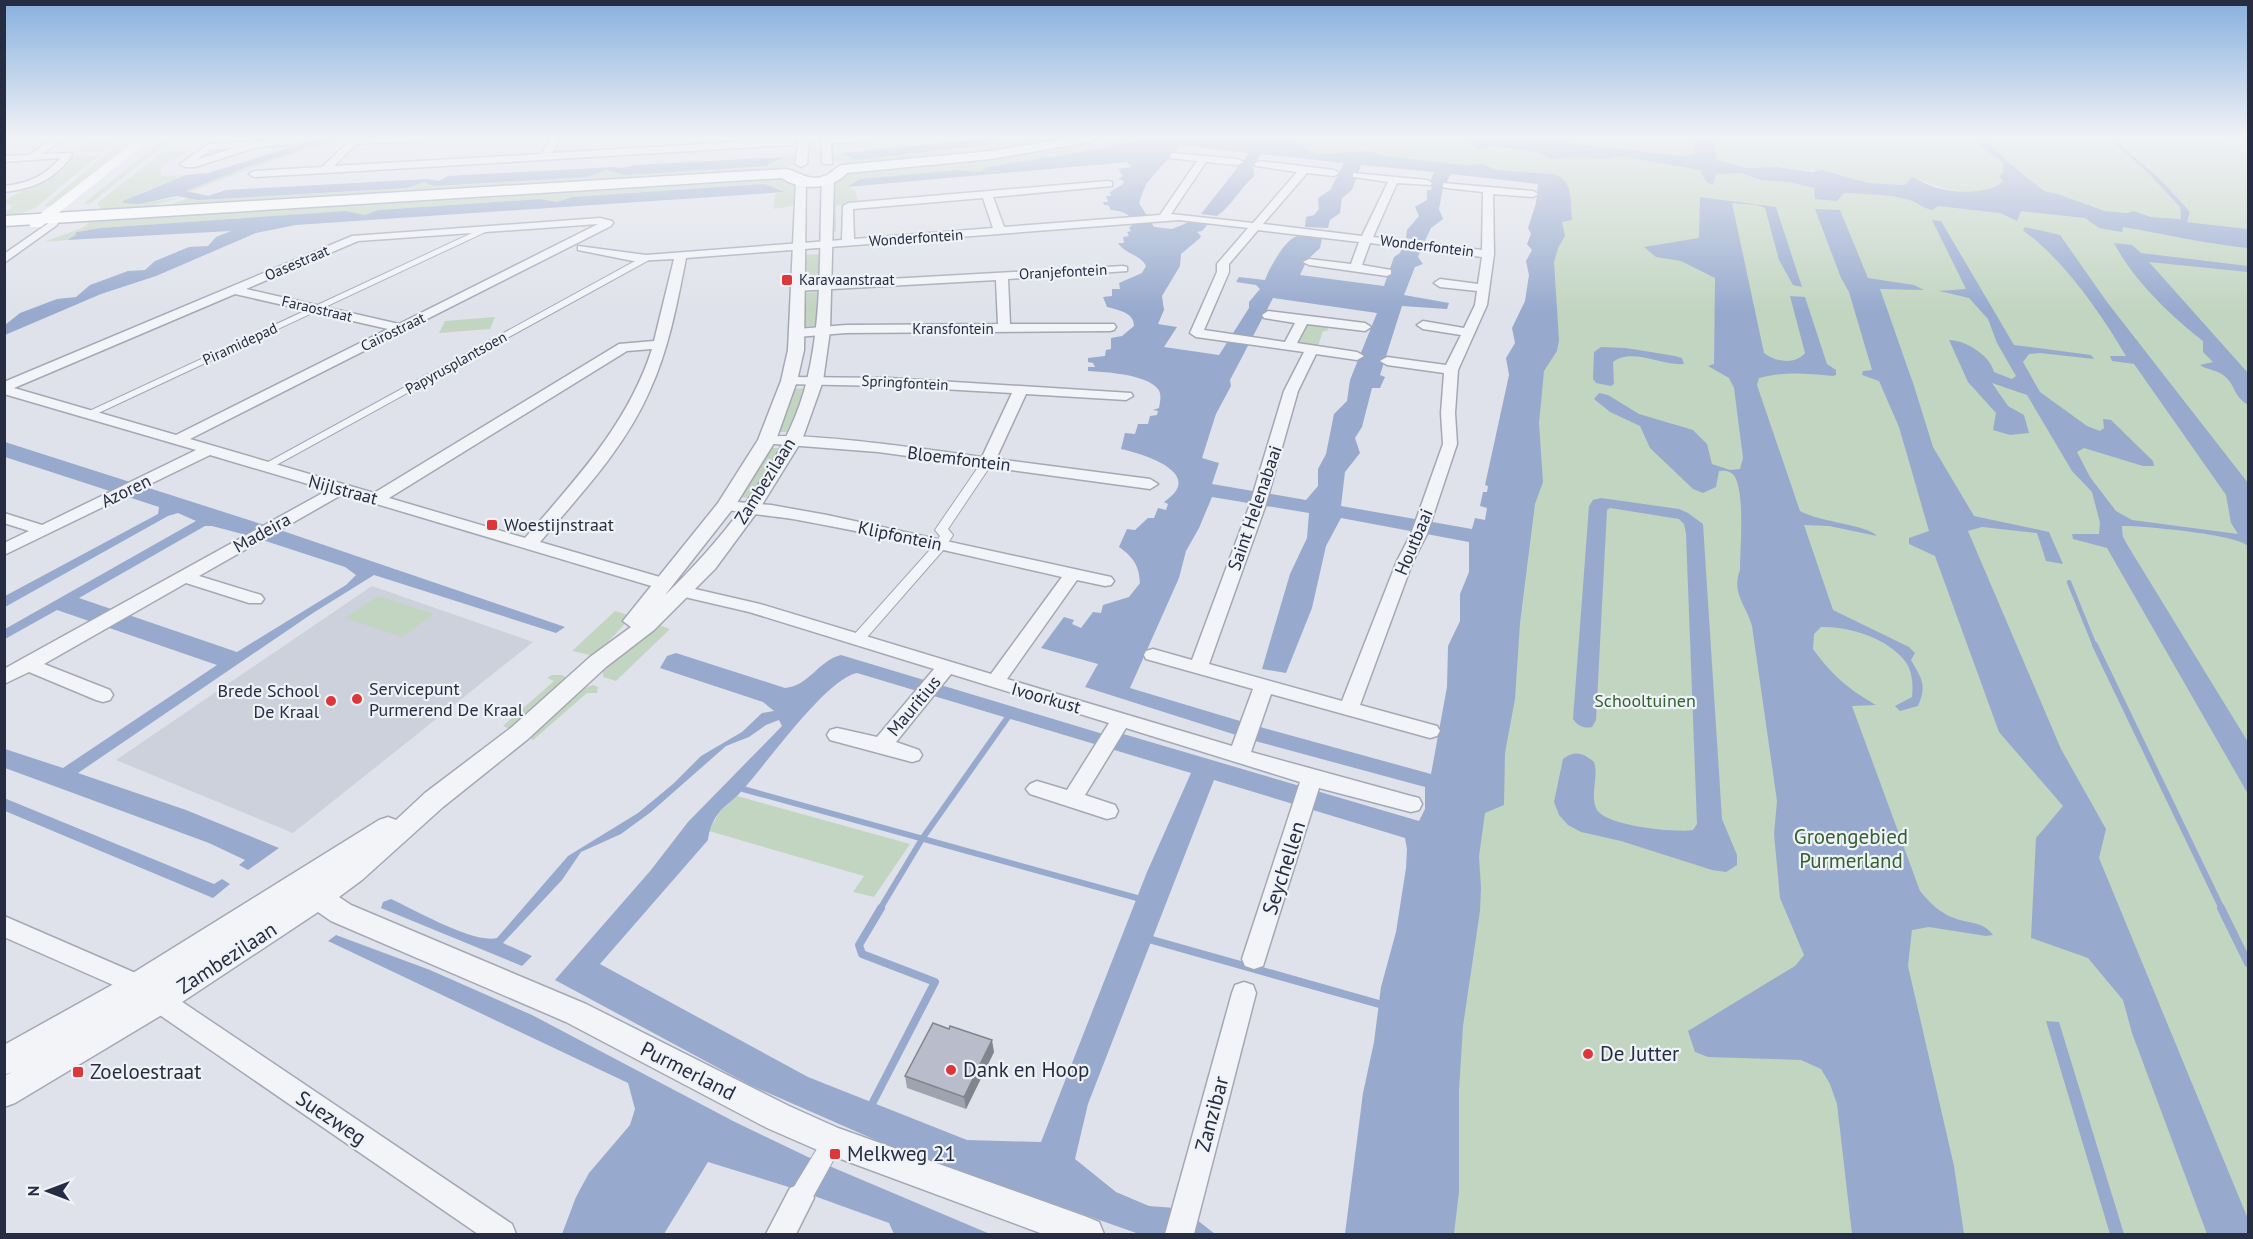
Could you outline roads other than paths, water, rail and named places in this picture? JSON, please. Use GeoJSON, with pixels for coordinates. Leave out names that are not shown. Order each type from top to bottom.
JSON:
{"type":"FeatureCollection","features":[{"type":"Feature","properties":{"kind":"main road"},"geometry":{"type":"LineString","coordinates":[[48,221],[78,196]]}},
{"type":"Feature","properties":{"kind":"main road"},"geometry":{"type":"LineString","coordinates":[[4,226],[48,221],[82,196]]}},
{"type":"Feature","properties":{"kind":"main road"},"geometry":{"type":"LineString","coordinates":[[4,221],[221,213],[259,207],[432,196]]}},
{"type":"Feature","properties":{"kind":"street","name":"Zambezilaan"},"geometry":{"type":"LineString","coordinates":[[4,1093],[149,993],[309,891],[352,873],[434,800],[520,734],[598,662],[647,625],[767,440],[789,381],[797,333],[800,288],[801,196]]}},
{"type":"Feature","properties":{"kind":"street","name":"Zambezilaan"},"geometry":{"type":"LineString","coordinates":[[673,587],[708,565],[752,508],[793,440],[815,381],[823,331],[827,196]]}},
{"type":"Feature","properties":{"kind":"street"},"geometry":{"type":"LineString","coordinates":[[848,243],[848,206],[977,196]]}},
{"type":"Feature","properties":{"kind":"street"},"geometry":{"type":"LineString","coordinates":[[987,196],[1000,232]]}},
{"type":"Feature","properties":{"kind":"street"},"geometry":{"type":"LineString","coordinates":[[1164,218],[1179,196]]}},
{"type":"Feature","properties":{"kind":"street"},"geometry":{"type":"LineString","coordinates":[[1282,196],[1223,264],[1223,272],[1196,333],[1289,346],[1324,340],[1365,327]]}},
{"type":"Feature","properties":{"kind":"street"},"geometry":{"type":"LineString","coordinates":[[1366,239],[1386,196]]}},
{"type":"Feature","properties":{"kind":"street","name":"Houtbaai"},"geometry":{"type":"LineString","coordinates":[[1349,709],[1405,561],[1422,526],[1450,444],[1448,413],[1451,370],[1481,305],[1488,254],[1488,196]]}},
{"type":"Feature","properties":{"kind":"street","name":"Wonderfontein"},"geometry":{"type":"LineString","coordinates":[[824,245],[1179,217],[1488,254]]}},
{"type":"Feature","properties":{"kind":"street"},"geometry":{"type":"LineString","coordinates":[[4,250],[48,221]]}},
{"type":"Feature","properties":{"kind":"street"},"geometry":{"type":"LineString","coordinates":[[4,260],[48,221]]}},
{"type":"Feature","properties":{"kind":"street","name":"Oasestraat"},"geometry":{"type":"LineString","coordinates":[[4,388],[356,238],[600,221],[608,223]]}},
{"type":"Feature","properties":{"kind":"street","name":"Cairostraat"},"geometry":{"type":"LineString","coordinates":[[177,440],[608,223]]}},
{"type":"Feature","properties":{"kind":"street","name":"Piramidepad"},"geometry":{"type":"LineString","coordinates":[[88,414],[490,228]]}},
{"type":"Feature","properties":{"kind":"street","name":"Wonderfontein"},"geometry":{"type":"LineString","coordinates":[[1355,268],[1366,239]]}},
{"type":"Feature","properties":{"kind":"street"},"geometry":{"type":"LineString","coordinates":[[582,248],[633,258],[646,258],[824,245]]}},
{"type":"Feature","properties":{"kind":"street"},"geometry":{"type":"LineString","coordinates":[[528,545],[594,468],[642,394],[661,344],[681,255]]}},
{"type":"Feature","properties":{"kind":"street","name":"Papyrusplantsoen"},"geometry":{"type":"LineString","coordinates":[[265,467],[646,258]]}},
{"type":"Feature","properties":{"kind":"street","name":"Wonderfontein"},"geometry":{"type":"LineString","coordinates":[[1309,262],[1387,272]]}},
{"type":"Feature","properties":{"kind":"street","name":"Oranjefontein"},"geometry":{"type":"LineString","coordinates":[[800,288],[1123,269]]}},
{"type":"Feature","properties":{"kind":"street","name":"Oranjefontein"},"geometry":{"type":"LineString","coordinates":[[1002,275],[1004,328]]}},
{"type":"Feature","properties":{"kind":"street"},"geometry":{"type":"LineString","coordinates":[[1440,283],[1483,288]]}},
{"type":"Feature","properties":{"kind":"street","name":"Faraostraat"},"geometry":{"type":"LineString","coordinates":[[234,290],[401,328]]}},
{"type":"Feature","properties":{"kind":"street"},"geometry":{"type":"LineString","coordinates":[[1268,315],[1303,320],[1324,340],[1357,356]]}},
{"type":"Feature","properties":{"kind":"street"},"geometry":{"type":"LineString","coordinates":[[1289,346],[1303,320]]}},
{"type":"Feature","properties":{"kind":"street"},"geometry":{"type":"LineString","coordinates":[[1423,325],[1468,332]]}},
{"type":"Feature","properties":{"kind":"street","name":"Kransfontein"},"geometry":{"type":"LineString","coordinates":[[797,333],[1110,327]]}},
{"type":"Feature","properties":{"kind":"street","name":"Saint Helenabaai"},"geometry":{"type":"LineString","coordinates":[[1199,667],[1257,507],[1291,390],[1324,340]]}},
{"type":"Feature","properties":{"kind":"street"},"geometry":{"type":"LineString","coordinates":[[377,498],[624,347],[661,344]]}},
{"type":"Feature","properties":{"kind":"street"},"geometry":{"type":"LineString","coordinates":[[1388,361],[1451,370]]}},
{"type":"Feature","properties":{"kind":"street","name":"Springfontein"},"geometry":{"type":"LineString","coordinates":[[789,381],[1021,388],[1126,396]]}},
{"type":"Feature","properties":{"kind":"street","name":"Nijlstraat"},"geometry":{"type":"LineString","coordinates":[[4,388],[673,587]]}},
{"type":"Feature","properties":{"kind":"street"},"geometry":{"type":"LineString","coordinates":[[856,640],[941,545],[947,535],[942,530],[987,462],[1021,388]]}},
{"type":"Feature","properties":{"kind":"street","name":"Bloemfontein"},"geometry":{"type":"LineString","coordinates":[[767,440],[793,440],[987,462],[1150,484]]}},
{"type":"Feature","properties":{"kind":"street","name":"Azoren"},"geometry":{"type":"LineString","coordinates":[[4,550],[208,450]]}},
{"type":"Feature","properties":{"kind":"street","name":"Madeira"},"geometry":{"type":"LineString","coordinates":[[4,678],[340,489]]}},
{"type":"Feature","properties":{"kind":"street","name":"Klipfontein"},"geometry":{"type":"LineString","coordinates":[[726,506],[827,520],[1105,580]]}},
{"type":"Feature","properties":{"kind":"street"},"geometry":{"type":"LineString","coordinates":[[4,518],[42,530]]}},
{"type":"Feature","properties":{"kind":"street"},"geometry":{"type":"LineString","coordinates":[[994,683],[1073,574]]}},
{"type":"Feature","properties":{"kind":"street"},"geometry":{"type":"LineString","coordinates":[[183,576],[255,599]]}},
{"type":"Feature","properties":{"kind":"street","name":"Ivoorkust"},"geometry":{"type":"LineString","coordinates":[[673,587],[754,608],[856,640],[943,672],[994,683],[1118,724],[1242,748],[1311,782],[1411,804]]}},
{"type":"Feature","properties":{"kind":"street"},"geometry":{"type":"LineString","coordinates":[[1153,655],[1430,731]]}},
{"type":"Feature","properties":{"kind":"street"},"geometry":{"type":"LineString","coordinates":[[27,664],[103,695]]}},
{"type":"Feature","properties":{"kind":"street","name":"Mauritius"},"geometry":{"type":"LineString","coordinates":[[882,745],[943,672]]}},
{"type":"Feature","properties":{"kind":"street"},"geometry":{"type":"LineString","coordinates":[[1242,748],[1264,686]]}},
{"type":"Feature","properties":{"kind":"street"},"geometry":{"type":"LineString","coordinates":[[1072,799],[1118,724]]}},
{"type":"Feature","properties":{"kind":"street","name":"Mauritius"},"geometry":{"type":"LineString","coordinates":[[837,735],[882,745],[912,755]]}},
{"type":"Feature","properties":{"kind":"street","name":"Seychellen"},"geometry":{"type":"LineString","coordinates":[[1254,959],[1311,782]]}},
{"type":"Feature","properties":{"kind":"street"},"geometry":{"type":"LineString","coordinates":[[1036,789],[1107,811]]}},
{"type":"Feature","properties":{"kind":"street","name":"Purmerland"},"geometry":{"type":"LineString","coordinates":[[309,891],[341,913],[576,1013],[778,1117],[827,1149],[1087,1234]]}},
{"type":"Feature","properties":{"kind":"street"},"geometry":{"type":"LineString","coordinates":[[4,926],[149,993]]}},
{"type":"Feature","properties":{"kind":"street","name":"Zambezilaan"},"geometry":{"type":"LineString","coordinates":[[4,1061],[149,993]]}},
{"type":"Feature","properties":{"kind":"street","name":"Suezweg"},"geometry":{"type":"LineString","coordinates":[[149,993],[502,1234]]}},
{"type":"Feature","properties":{"kind":"street","name":"Zanzibar"},"geometry":{"type":"LineString","coordinates":[[1183,1221],[1244,993]]}},
{"type":"Feature","properties":{"kind":"street"},"geometry":{"type":"LineString","coordinates":[[780,1234],[827,1149]]}},
{"type":"Feature","properties":{"kind":"water"},"geometry":{"type":"Polygon","coordinates":[[[136,196],[271,196],[198,200],[177,196],[139,204],[123,203],[136,196]]]}},
{"type":"Feature","properties":{"kind":"water"},"geometry":{"type":"Polygon","coordinates":[[[728,196],[296,225],[256,233],[156,276],[101,294],[5,335],[5,325],[20,313],[57,299],[76,297],[90,285],[128,271],[145,270],[155,261],[189,247],[208,246],[216,237],[231,231],[67,240],[77,232],[100,228],[346,211],[365,215],[378,210],[541,199],[557,202],[572,197],[728,196]]]}},
{"type":"Feature","properties":{"kind":"water"},"geometry":{"type":"Polygon","coordinates":[[[1106,196],[1142,196],[1139,203],[1154,227],[1172,229],[1189,222],[1208,224],[1202,231],[1197,232],[1200,238],[1181,254],[1180,266],[1162,296],[1164,310],[1158,324],[1177,327],[1164,347],[1219,355],[1249,308],[1249,302],[1260,289],[1256,285],[1236,282],[1239,277],[1265,280],[1283,248],[1297,236],[1322,238],[1320,248],[1307,260],[1300,275],[1384,286],[1394,257],[1400,253],[1402,248],[1421,250],[1418,257],[1423,264],[1415,267],[1404,295],[1449,303],[1447,309],[1402,306],[1380,375],[1385,377],[1380,388],[1372,388],[1362,427],[1355,438],[1360,453],[1345,472],[1341,506],[1472,529],[1475,518],[1485,520],[1487,508],[1480,506],[1483,492],[1487,492],[1488,486],[1485,485],[1509,375],[1506,358],[1515,343],[1512,328],[1525,301],[1529,275],[1526,261],[1532,250],[1527,244],[1531,234],[1528,228],[1537,196],[1571,196],[1572,220],[1562,222],[1565,236],[1554,262],[1559,340],[1557,351],[1544,371],[1539,423],[1543,482],[1535,504],[1520,623],[1515,699],[1505,753],[1504,805],[1485,813],[1479,856],[1480,911],[1463,1026],[1459,1091],[1459,1192],[1454,1234],[1345,1234],[1363,1093],[1374,1042],[1381,987],[1396,932],[1406,868],[1405,838],[1214,780],[1088,1104],[1075,1159],[1116,1192],[1149,1206],[1175,1208],[1192,1216],[1215,1234],[1139,1234],[887,1145],[750,1085],[555,980],[651,870],[688,822],[782,726],[779,720],[766,725],[749,737],[726,746],[651,812],[621,834],[581,852],[562,880],[503,943],[532,956],[522,966],[381,908],[383,902],[391,899],[460,931],[474,936],[497,938],[568,856],[638,813],[673,784],[701,756],[742,732],[762,713],[774,711],[763,702],[660,668],[667,656],[676,653],[785,688],[801,683],[826,662],[841,655],[1103,734],[1120,733],[1419,821],[1425,809],[1425,787],[1255,741],[1085,687],[1098,664],[1041,648],[1064,617],[1074,620],[1072,624],[1081,628],[1093,612],[1101,613],[1103,605],[1129,597],[1140,583],[1138,571],[1128,554],[1119,547],[1127,529],[1135,530],[1148,518],[1154,518],[1158,508],[1166,510],[1168,504],[1164,502],[1175,492],[1179,482],[1175,474],[1156,460],[1121,449],[1125,433],[1135,434],[1138,424],[1148,424],[1150,416],[1157,415],[1158,411],[1153,410],[1159,408],[1158,389],[1135,377],[1088,371],[1088,367],[1095,367],[1093,363],[1088,362],[1088,358],[1105,356],[1106,350],[1111,349],[1111,338],[1122,336],[1134,326],[1128,315],[1107,307],[1103,297],[1112,296],[1112,289],[1120,289],[1119,283],[1142,273],[1146,266],[1118,243],[1124,243],[1123,237],[1129,236],[1127,232],[1131,231],[1129,228],[1134,223],[1125,213],[1111,210],[1108,205],[1104,205],[1103,202],[1108,202],[1106,196]],[[1273,298],[1230,380],[1231,386],[1216,414],[1202,458],[1219,463],[1212,484],[1306,500],[1318,486],[1318,469],[1326,454],[1334,414],[1347,401],[1350,380],[1377,313],[1273,298]],[[1212,497],[1186,551],[1179,578],[1130,688],[1431,774],[1447,687],[1448,646],[1460,621],[1460,594],[1469,572],[1469,542],[1341,518],[1326,546],[1312,608],[1286,673],[1262,669],[1290,574],[1307,538],[1309,513],[1212,497]],[[857,673],[844,679],[829,691],[795,726],[738,795],[721,810],[712,824],[708,840],[600,964],[808,1077],[967,1140],[1041,1142],[1147,872],[1191,773],[857,673]]]}},
{"type":"Feature","properties":{"kind":"water"},"geometry":{"type":"Polygon","coordinates":[[[1215,196],[1236,196],[1217,216],[1201,214],[1215,196]]]}},
{"type":"Feature","properties":{"kind":"water"},"geometry":{"type":"Polygon","coordinates":[[[1321,196],[1345,196],[1342,198],[1340,213],[1330,220],[1328,228],[1305,227],[1306,217],[1314,215],[1319,209],[1318,198],[1321,196]]]}},
{"type":"Feature","properties":{"kind":"water"},"geometry":{"type":"Polygon","coordinates":[[[1427,196],[1442,196],[1439,209],[1443,219],[1431,228],[1425,241],[1406,238],[1407,230],[1419,216],[1415,207],[1427,200],[1427,196]]]}},
{"type":"Feature","properties":{"kind":"water"},"geometry":{"type":"Polygon","coordinates":[[[1815,196],[1842,196],[1837,201],[1815,199],[1815,196]]]}},
{"type":"Feature","properties":{"kind":"water"},"geometry":{"type":"Polygon","coordinates":[[[1890,196],[2063,196],[2105,211],[2127,213],[2134,211],[2151,217],[2181,219],[2180,207],[2169,196],[2175,196],[2190,212],[2187,222],[2248,229],[2248,248],[2123,227],[2122,232],[2099,228],[2085,218],[2021,211],[2017,221],[2000,213],[1938,206],[1932,210],[1890,196]]]}},
{"type":"Feature","properties":{"kind":"water"},"geometry":{"type":"Polygon","coordinates":[[[1700,197],[1776,207],[1802,287],[1793,285],[1779,260],[1765,208],[1732,203],[1764,353],[1774,358],[1791,361],[1805,353],[1790,296],[1805,297],[1827,364],[1836,370],[1836,375],[1778,374],[1759,378],[1757,385],[1800,511],[1864,529],[1877,536],[1829,526],[1804,525],[1833,610],[1909,647],[1915,653],[1911,660],[1923,687],[1918,706],[1900,711],[1895,706],[1912,697],[1911,674],[1905,661],[1878,640],[1855,631],[1821,627],[1814,634],[1813,649],[1841,681],[1876,705],[1852,706],[1920,891],[1944,913],[1985,927],[1993,935],[1986,936],[1929,927],[1912,930],[1908,966],[1954,1166],[1964,1234],[1852,1234],[1837,1104],[1830,1084],[1821,1069],[1801,1060],[1708,1057],[1695,1052],[1688,1031],[1795,966],[1804,955],[1780,898],[1774,834],[1777,801],[1752,626],[1737,586],[1740,570],[1741,509],[1735,477],[1728,471],[1719,471],[1716,487],[1703,493],[1693,489],[1650,448],[1640,426],[1610,412],[1594,399],[1599,393],[1608,395],[1639,414],[1693,430],[1707,444],[1712,464],[1730,470],[1740,469],[1743,458],[1734,388],[1729,378],[1708,366],[1714,364],[1715,278],[1681,261],[1656,257],[1644,247],[1699,238],[1700,197]]]}},
{"type":"Feature","properties":{"kind":"water"},"geometry":{"type":"Polygon","coordinates":[[[1815,209],[1840,210],[1868,278],[1914,285],[1924,290],[1880,289],[1933,447],[1974,516],[2049,532],[2063,564],[2046,561],[2037,533],[1982,527],[1968,531],[2061,749],[2106,829],[2099,858],[2248,1219],[2248,1234],[2207,1234],[2132,1033],[2123,1000],[2088,958],[2031,938],[2036,838],[2063,806],[1999,732],[1935,556],[1909,544],[1909,538],[1929,531],[1899,427],[1879,381],[1862,375],[1863,371],[1872,370],[1849,292],[1841,278],[1815,209]]]}},
{"type":"Feature","properties":{"kind":"water"},"geometry":{"type":"Polygon","coordinates":[[[1932,220],[1941,221],[2014,345],[2091,355],[2094,359],[2040,353],[2029,354],[2023,362],[2040,392],[2087,426],[2100,431],[2104,428],[2103,419],[2111,420],[2153,461],[2154,466],[2143,466],[2084,448],[2077,452],[2090,477],[2116,511],[2132,520],[2238,534],[2231,523],[2226,495],[2134,364],[2112,361],[2110,356],[2126,356],[2081,289],[2054,258],[2023,230],[2025,227],[2060,235],[2107,302],[2248,483],[2248,546],[2208,534],[2122,526],[2123,537],[2128,546],[2248,742],[2248,794],[2107,548],[2073,539],[2072,534],[2099,534],[2100,523],[2092,492],[2072,471],[2027,395],[1992,383],[2008,406],[2024,415],[2029,433],[2010,435],[1993,430],[1996,413],[1968,382],[1949,340],[1962,343],[1982,354],[1994,372],[2012,379],[2016,376],[1997,343],[1988,319],[1969,298],[1939,291],[1966,289],[1932,220]]]}},
{"type":"Feature","properties":{"kind":"water"},"geometry":{"type":"Polygon","coordinates":[[[2114,243],[2132,245],[2141,253],[2248,266],[2248,272],[2149,262],[2248,373],[2248,405],[2239,397],[2227,378],[2200,365],[2213,362],[2203,352],[2203,341],[2142,284],[2114,243]]]}},
{"type":"Feature","properties":{"kind":"water"},"geometry":{"type":"Polygon","coordinates":[[[1601,347],[1626,348],[1675,356],[1682,358],[1684,364],[1629,356],[1613,362],[1614,384],[1611,386],[1596,383],[1593,379],[1594,352],[1601,347]]]}},
{"type":"Feature","properties":{"kind":"water"},"geometry":{"type":"Polygon","coordinates":[[[5,442],[277,529],[565,627],[556,633],[374,575],[313,613],[78,773],[186,810],[279,848],[248,870],[239,865],[245,860],[209,843],[5,768],[5,749],[63,768],[217,665],[57,610],[5,639],[5,629],[196,521],[178,513],[168,516],[5,607],[5,596],[158,514],[159,507],[5,457],[5,442]],[[205,526],[79,598],[237,652],[346,585],[356,575],[345,567],[212,526],[205,526]]]}},
{"type":"Feature","properties":{"kind":"water"},"geometry":{"type":"Polygon","coordinates":[[[1601,498],[1679,509],[1703,524],[1722,819],[1737,855],[1737,865],[1726,872],[1712,870],[1621,841],[1581,832],[1568,825],[1559,815],[1554,802],[1563,759],[1571,754],[1579,754],[1594,762],[1596,773],[1594,802],[1601,814],[1625,824],[1656,829],[1693,830],[1697,824],[1686,534],[1684,524],[1679,519],[1610,508],[1607,510],[1596,720],[1592,727],[1586,728],[1573,719],[1589,506],[1593,500],[1601,498]]]}},
{"type":"Feature","properties":{"kind":"water"},"geometry":{"type":"Polygon","coordinates":[[[4,798],[214,884],[222,879],[230,884],[213,898],[5,811],[4,798]]]}},
{"type":"Feature","properties":{"kind":"water"},"geometry":{"type":"Polygon","coordinates":[[[336,935],[430,970],[532,1015],[733,1121],[808,1157],[990,1234],[894,1234],[889,1223],[792,1188],[708,1162],[664,1234],[562,1234],[576,1197],[589,1173],[630,1125],[635,1109],[628,1083],[328,941],[336,935]]]}},
{"type":"Feature","properties":{"kind":"water"},"geometry":{"type":"Polygon","coordinates":[[[2046,1021],[2059,1022],[2124,1234],[2110,1234],[2046,1021]]]}},
{"type":"Feature","properties":{"kind":"waterway"},"geometry":{"type":"LineString","coordinates":[[2069,582],[2095,646]]}},
{"type":"Feature","properties":{"kind":"waterway"},"geometry":{"type":"LineString","coordinates":[[2095,645],[2222,909]]}},
{"type":"Feature","properties":{"kind":"waterway"},"geometry":{"type":"LineString","coordinates":[[922,839],[1008,717]]}},
{"type":"Feature","properties":{"kind":"waterway"},"geometry":{"type":"LineString","coordinates":[[743,789],[922,839]]}},
{"type":"Feature","properties":{"kind":"waterway"},"geometry":{"type":"LineString","coordinates":[[880,909],[922,839]]}},
{"type":"Feature","properties":{"kind":"waterway"},"geometry":{"type":"LineString","coordinates":[[922,839],[1137,898]]}},
{"type":"Feature","properties":{"kind":"waterway"},"geometry":{"type":"LineString","coordinates":[[873,1102],[935,982],[862,954],[859,945],[881,908]]}},
{"type":"Feature","properties":{"kind":"waterway"},"geometry":{"type":"LineString","coordinates":[[2221,908],[2248,963]]}},
{"type":"Feature","properties":{"kind":"waterway"},"geometry":{"type":"LineString","coordinates":[[1152,940],[1379,1004]]}},
{"type":"Feature","properties":{"kind":"place","name":"Karavaanstraat"},"geometry":{"type":"Point","coordinates":[787,280]}},
{"type":"Feature","properties":{"kind":"place","name":"Woestijnstraat"},"geometry":{"type":"Point","coordinates":[492,525]}},
{"type":"Feature","properties":{"kind":"place","name":"Servicepunt Purmerend De Kraal"},"geometry":{"type":"Point","coordinates":[357,699]}},
{"type":"Feature","properties":{"kind":"place","name":"Brede School De Kraal"},"geometry":{"type":"Point","coordinates":[331,701]}},
{"type":"Feature","properties":{"kind":"place","name":"De Jutter"},"geometry":{"type":"Point","coordinates":[1588,1054]}},
{"type":"Feature","properties":{"kind":"place","name":"Dank en Hoop"},"geometry":{"type":"Point","coordinates":[951,1070]}},
{"type":"Feature","properties":{"kind":"place","name":"Zoeloestraat"},"geometry":{"type":"Point","coordinates":[78,1072]}},
{"type":"Feature","properties":{"kind":"place","name":"Melkweg 21"},"geometry":{"type":"Point","coordinates":[835,1154]}},
{"type":"Feature","properties":{"kind":"park label","name":"Schooltuinen"},"geometry":{"type":"Point","coordinates":[1645,701]}},
{"type":"Feature","properties":{"kind":"park label","name":"Groengebied Purmerland"},"geometry":{"type":"Point","coordinates":[1851,849]}}]}
